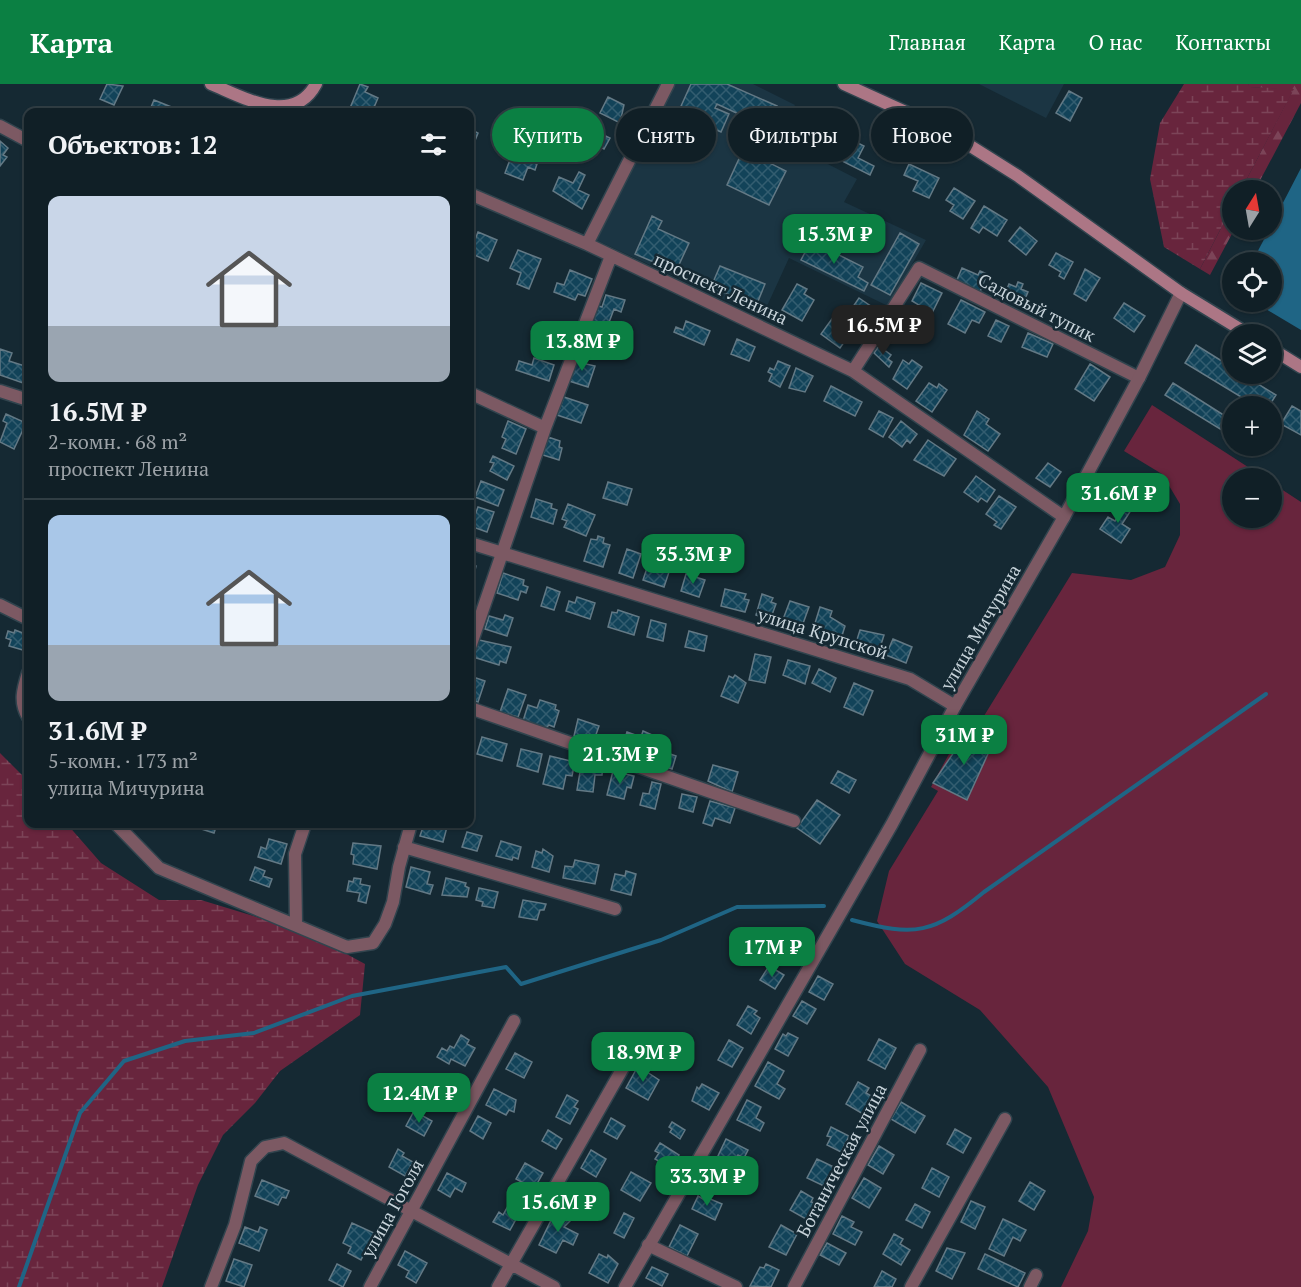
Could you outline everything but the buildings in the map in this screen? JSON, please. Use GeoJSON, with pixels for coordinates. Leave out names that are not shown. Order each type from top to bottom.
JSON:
{"type":"FeatureCollection","features":[{"type":"Feature","properties":{"kind":"main road"},"geometry":{"type":"LineString","coordinates":[[210,84],[266,108]]}},
{"type":"Feature","properties":{"kind":"main road"},"geometry":{"type":"LineString","coordinates":[[282,108],[292,105],[313,90],[316,84]]}},
{"type":"Feature","properties":{"kind":"main road"},"geometry":{"type":"LineString","coordinates":[[844,84],[945,130],[1018,176],[1181,293],[1232,324]]}},
{"type":"Feature","properties":{"kind":"main road"},"geometry":{"type":"LineString","coordinates":[[1282,355],[1301,367]]}},
{"type":"Feature","properties":{"kind":"street"},"geometry":{"type":"LineString","coordinates":[[587,244],[668,84]]}},
{"type":"Feature","properties":{"kind":"street"},"geometry":{"type":"LineString","coordinates":[[0,126],[24,139]]}},
{"type":"Feature","properties":{"kind":"street","name":"проспект Ленина"},"geometry":{"type":"LineString","coordinates":[[474,196],[587,244],[853,371],[1064,517]]}},
{"type":"Feature","properties":{"kind":"street"},"geometry":{"type":"LineString","coordinates":[[474,636],[545,428],[611,256]]}},
{"type":"Feature","properties":{"kind":"street","name":"Садовый тупик"},"geometry":{"type":"LineString","coordinates":[[853,371],[919,268],[1139,378]]}},
{"type":"Feature","properties":{"kind":"street","name":"улица Мичурина"},"geometry":{"type":"LineString","coordinates":[[625,1287],[892,824],[955,706],[1064,517],[1139,378],[1181,293]]}},
{"type":"Feature","properties":{"kind":"street"},"geometry":{"type":"LineString","coordinates":[[0,391],[24,399]]}},
{"type":"Feature","properties":{"kind":"street"},"geometry":{"type":"LineString","coordinates":[[474,395],[545,428]]}},
{"type":"Feature","properties":{"kind":"street","name":"улица Крупской"},"geometry":{"type":"LineString","coordinates":[[474,544],[910,679],[955,706]]}},
{"type":"Feature","properties":{"kind":"street"},"geometry":{"type":"LineString","coordinates":[[0,604],[24,617]]}},
{"type":"Feature","properties":{"kind":"street"},"geometry":{"type":"LineString","coordinates":[[24,686],[22,692],[24,702]]}},
{"type":"Feature","properties":{"kind":"street"},"geometry":{"type":"LineString","coordinates":[[474,709],[794,821]]}},
{"type":"Feature","properties":{"kind":"street"},"geometry":{"type":"LineString","coordinates":[[120,828],[159,868],[347,947],[373,943],[385,924],[393,902],[399,867],[410,828]]}},
{"type":"Feature","properties":{"kind":"street"},"geometry":{"type":"LineString","coordinates":[[296,924],[295,854],[304,828]]}},
{"type":"Feature","properties":{"kind":"street"},"geometry":{"type":"LineString","coordinates":[[404,847],[615,909]]}},
{"type":"Feature","properties":{"kind":"street","name":"улица Гоголя"},"geometry":{"type":"LineString","coordinates":[[370,1287],[514,1020]]}},
{"type":"Feature","properties":{"kind":"street"},"geometry":{"type":"LineString","coordinates":[[498,1287],[636,1045]]}},
{"type":"Feature","properties":{"kind":"street","name":"Ботаническая улица"},"geometry":{"type":"LineString","coordinates":[[794,1287],[920,1050]]}},
{"type":"Feature","properties":{"kind":"street"},"geometry":{"type":"LineString","coordinates":[[911,1287],[1005,1119]]}},
{"type":"Feature","properties":{"kind":"street"},"geometry":{"type":"LineString","coordinates":[[211,1287],[235,1225],[251,1161],[265,1147],[284,1143],[554,1287]]}},
{"type":"Feature","properties":{"kind":"street"},"geometry":{"type":"LineString","coordinates":[[648,1245],[736,1287]]}},
{"type":"Feature","properties":{"kind":"street"},"geometry":{"type":"LineString","coordinates":[[1030,1287],[1036,1275]]}},
{"type":"Feature","properties":{"kind":"shaded area"},"geometry":{"type":"Polygon","coordinates":[[[674,84],[753,84],[795,105],[793,108],[728,108],[728,162],[824,162],[857,179],[844,202],[926,240],[888,306],[789,258],[762,317],[596,240],[635,162],[716,162],[716,108],[662,108],[674,84]]]}},
{"type":"Feature","properties":{"kind":"shaded area"},"geometry":{"type":"Polygon","coordinates":[[[979,84],[1064,84],[1046,118],[979,84]]]}},
{"type":"Feature","properties":{"kind":"green space"},"geometry":{"type":"Polygon","coordinates":[[[1184,84],[1248,84],[1250,87],[1294,89],[1246,180],[1222,180],[1222,226],[1200,269],[1164,247],[1150,179],[1160,123],[1184,84]]]}},
{"type":"Feature","properties":{"kind":"green space"},"geometry":{"type":"Polygon","coordinates":[[[1248,84],[1301,84],[1301,103],[1260,180],[1246,180],[1293,90],[1249,87],[1248,84]]]}},
{"type":"Feature","properties":{"kind":"green space"},"geometry":{"type":"Polygon","coordinates":[[[1222,226],[1222,240],[1229,240],[1210,275],[1200,269],[1222,226]]]}},
{"type":"Feature","properties":{"kind":"green space"},"geometry":{"type":"Polygon","coordinates":[[[1152,405],[1222,450],[1222,456],[1231,456],[1250,468],[1222,468],[1222,528],[1282,528],[1282,490],[1301,502],[1301,1287],[1061,1287],[1088,1231],[1094,1197],[1048,1087],[980,1010],[905,964],[877,921],[889,871],[938,791],[931,787],[961,732],[971,737],[1072,573],[1131,580],[1165,567],[1180,535],[1180,504],[1162,474],[1124,451],[1152,405]]]}},
{"type":"Feature","properties":{"kind":"green space"},"geometry":{"type":"Polygon","coordinates":[[[0,753],[24,777],[24,828],[70,828],[101,863],[159,900],[201,900],[306,932],[365,964],[360,1015],[280,1071],[255,1103],[223,1135],[198,1185],[162,1287],[0,1287],[0,753]]]}},
{"type":"Feature","properties":{"kind":"water"},"geometry":{"type":"Polygon","coordinates":[[[1301,168],[1301,330],[1271,312],[1282,312],[1282,252],[1257,252],[1264,240],[1282,240],[1282,205],[1301,168]]]}},
{"type":"Feature","properties":{"kind":"waterway"},"geometry":{"type":"LineString","coordinates":[[852,920],[892,929],[908,930],[937,924],[966,906],[1266,694]]}},
{"type":"Feature","properties":{"kind":"waterway"},"geometry":{"type":"LineString","coordinates":[[19,1287],[80,1113],[124,1061],[185,1041],[254,1033],[352,996],[506,967],[521,984],[661,940],[737,907],[824,906]]}}]}
